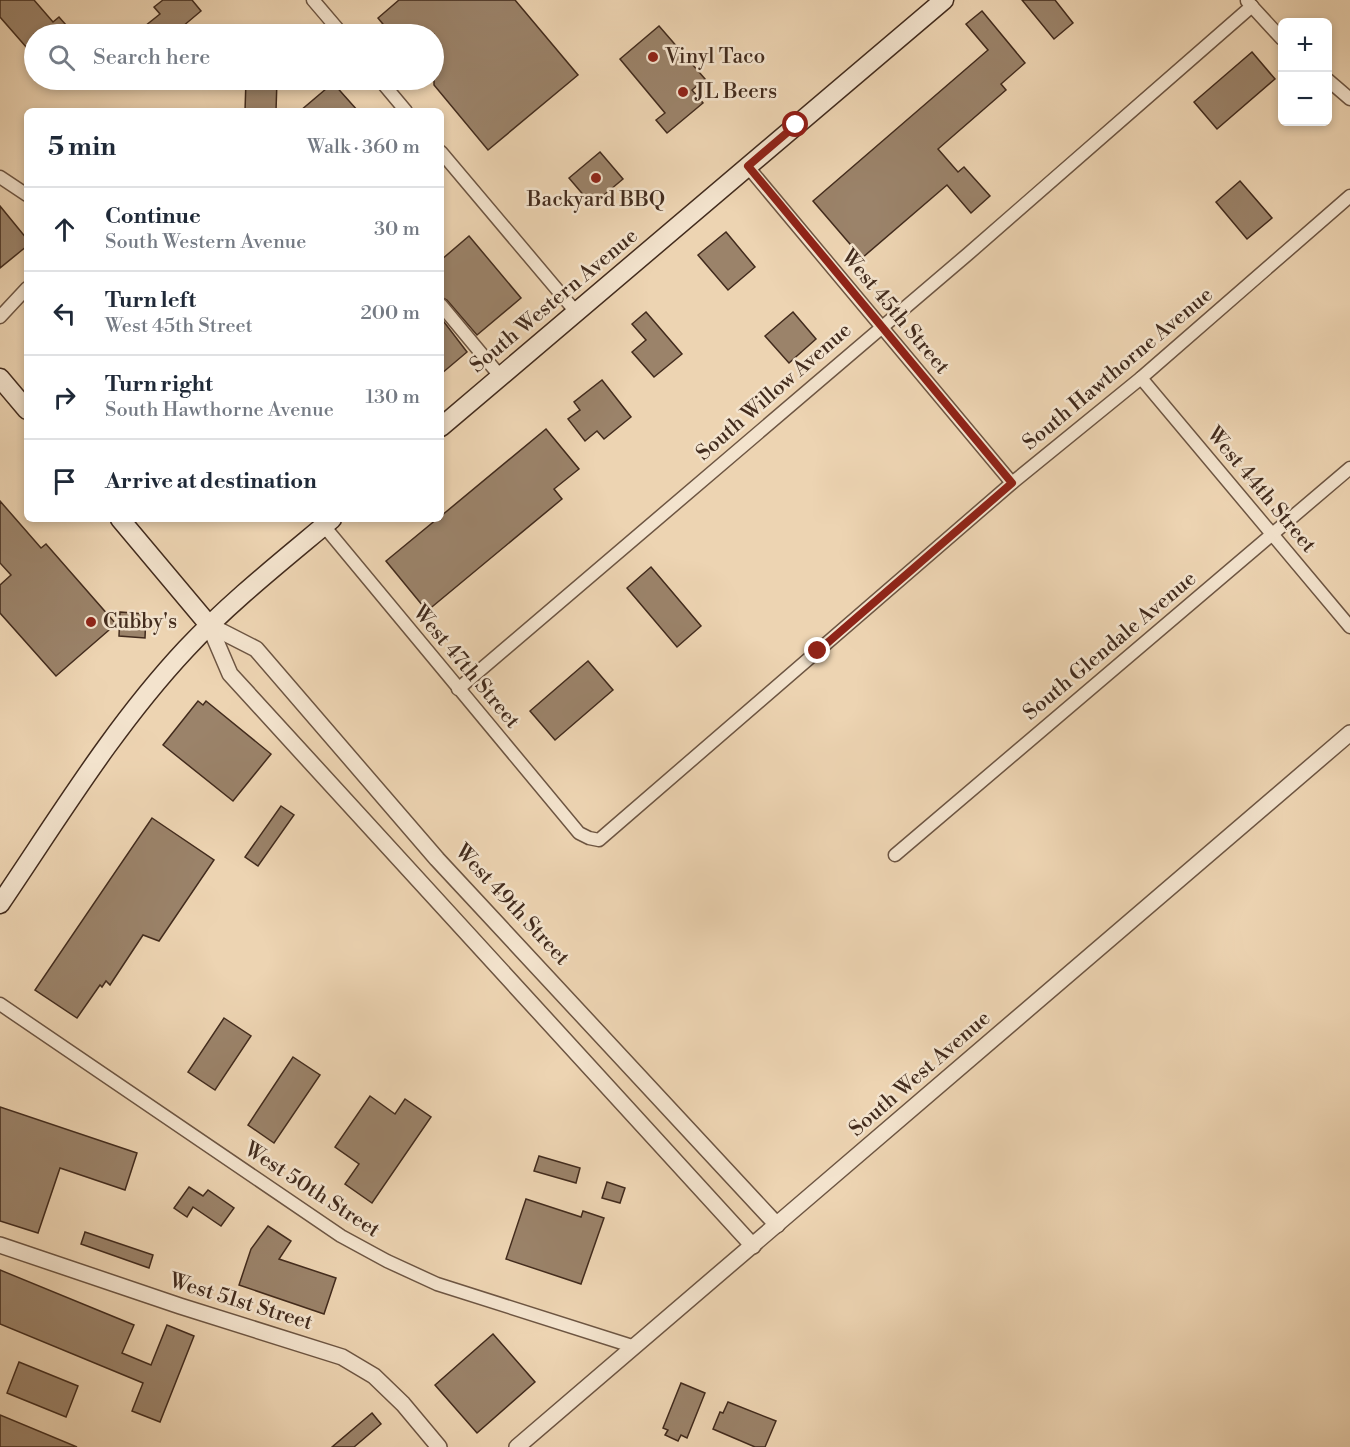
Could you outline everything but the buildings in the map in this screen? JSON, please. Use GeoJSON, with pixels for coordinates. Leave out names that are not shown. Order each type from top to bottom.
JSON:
{"type":"FeatureCollection","features":[{"type":"Feature","properties":{"kind":"main road","name":"South Western Avenue"},"geometry":{"type":"LineString","coordinates":[[444,424],[944,0]]}},
{"type":"Feature","properties":{"kind":"main road"},"geometry":{"type":"LineString","coordinates":[[0,378],[24,406]]}},
{"type":"Feature","properties":{"kind":"main road","name":"West 49th Street"},"geometry":{"type":"LineString","coordinates":[[123,522],[209,625]]}},
{"type":"Feature","properties":{"kind":"main road"},"geometry":{"type":"LineString","coordinates":[[0,904],[134,710],[184,651],[209,625],[328,523]]}},
{"type":"Feature","properties":{"kind":"street"},"geometry":{"type":"LineString","coordinates":[[313,0],[333,24]]}},
{"type":"Feature","properties":{"kind":"street"},"geometry":{"type":"LineString","coordinates":[[1249,3],[1278,35]]}},
{"type":"Feature","properties":{"kind":"street","name":"South Willow Avenue"},"geometry":{"type":"LineString","coordinates":[[458,689],[882,326],[1249,3]]}},
{"type":"Feature","properties":{"kind":"street"},"geometry":{"type":"LineString","coordinates":[[1332,83],[1350,99]]}},
{"type":"Feature","properties":{"kind":"street"},"geometry":{"type":"LineString","coordinates":[[388,90],[403,108]]}},
{"type":"Feature","properties":{"kind":"street"},"geometry":{"type":"LineString","coordinates":[[444,156],[576,312]]}},
{"type":"Feature","properties":{"kind":"street","name":"West 45th Street"},"geometry":{"type":"LineString","coordinates":[[748,166],[1012,483]]}},
{"type":"Feature","properties":{"kind":"street"},"geometry":{"type":"LineString","coordinates":[[0,177],[24,193]]}},
{"type":"Feature","properties":{"kind":"street","name":"South Hawthorne Avenue"},"geometry":{"type":"LineString","coordinates":[[579,833],[599,840],[1012,483],[1141,378],[1350,196]]}},
{"type":"Feature","properties":{"kind":"street"},"geometry":{"type":"LineString","coordinates":[[0,317],[24,291]]}},
{"type":"Feature","properties":{"kind":"street"},"geometry":{"type":"LineString","coordinates":[[444,309],[500,376]]}},
{"type":"Feature","properties":{"kind":"street","name":"West 44th Street"},"geometry":{"type":"LineString","coordinates":[[1141,378],[1350,627]]}},
{"type":"Feature","properties":{"kind":"street","name":"South Glendale Avenue"},"geometry":{"type":"LineString","coordinates":[[895,855],[1350,468]]}},
{"type":"Feature","properties":{"kind":"street","name":"West 47th Street"},"geometry":{"type":"LineString","coordinates":[[328,523],[458,689],[579,833]]}},
{"type":"Feature","properties":{"kind":"street","name":"West 49th Street"},"geometry":{"type":"LineString","coordinates":[[209,625],[256,649],[437,859],[777,1225]]}},
{"type":"Feature","properties":{"kind":"street","name":"West 49th Street"},"geometry":{"type":"LineString","coordinates":[[209,625],[230,674],[753,1246]]}},
{"type":"Feature","properties":{"kind":"street","name":"South West Avenue"},"geometry":{"type":"LineString","coordinates":[[517,1447],[1350,733]]}},
{"type":"Feature","properties":{"kind":"street","name":"West 50th Street"},"geometry":{"type":"LineString","coordinates":[[0,1004],[342,1236],[387,1261],[437,1284],[635,1347]]}},
{"type":"Feature","properties":{"kind":"street","name":"West 51st Street"},"geometry":{"type":"LineString","coordinates":[[0,1245],[180,1306],[342,1357],[374,1376],[403,1404],[439,1447]]}},
{"type":"Feature","properties":{"kind":"place","name":"Vinyl Taco"},"geometry":{"type":"Point","coordinates":[653,57]}},
{"type":"Feature","properties":{"kind":"place","name":"JL Beers"},"geometry":{"type":"Point","coordinates":[683,92]}},
{"type":"Feature","properties":{"kind":"place","name":"Backyard BBQ"},"geometry":{"type":"Point","coordinates":[596,178]}},
{"type":"Feature","properties":{"kind":"place","name":"Cubby's"},"geometry":{"type":"Point","coordinates":[91,622]}},
{"type":"Feature","properties":{"kind":"route"},"geometry":{"type":"LineString","coordinates":[[796,125],[748,166],[1012,483],[818,651]]}}]}
